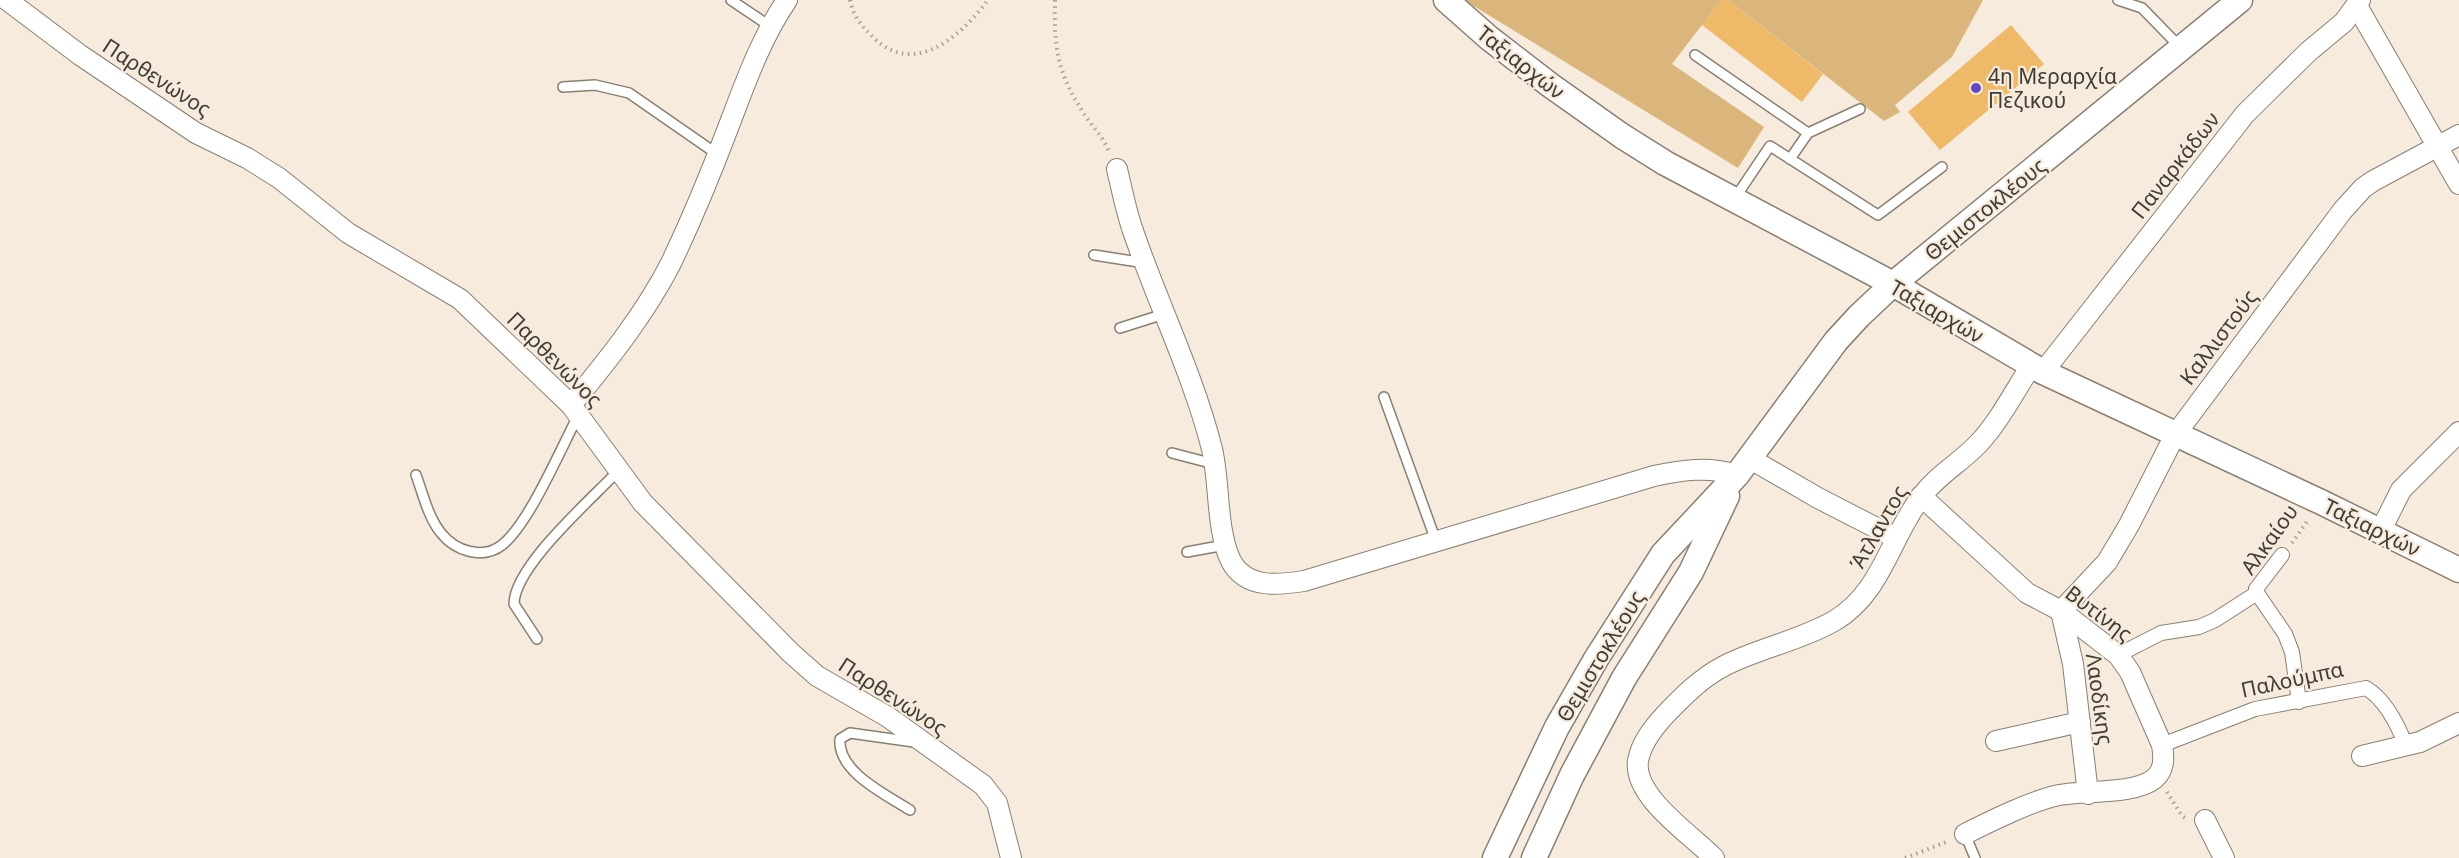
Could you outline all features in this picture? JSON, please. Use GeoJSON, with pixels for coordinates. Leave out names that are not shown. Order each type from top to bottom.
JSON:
{"type":"FeatureCollection","features":[{"type":"Feature","properties":{"kind":"street","name":"Παρθενώνος"},"geometry":{"type":"LineString","coordinates":[[7,0],[80,55],[196,133],[247,158],[279,178],[348,233],[453,293],[575,409],[621,469],[643,503],[798,659],[817,675],[888,717],[982,785],[993,796],[1011,858]]}},
{"type":"Feature","properties":{"kind":"street"},"geometry":{"type":"LineString","coordinates":[[575,409],[656,289],[670,263],[717,154],[753,62],[787,0]]}},
{"type":"Feature","properties":{"kind":"street","name":"Ταξιαρχών"},"geometry":{"type":"LineString","coordinates":[[1446,0],[1489,38],[1591,115],[1665,163],[1893,284],[2037,369],[2321,502],[2459,570]]}},
{"type":"Feature","properties":{"kind":"street","name":"Θεμιστοκλέους"},"geometry":{"type":"LineString","coordinates":[[1495,858],[1557,727],[1637,593],[1663,554],[1743,466],[1836,341],[1893,284],[2240,0]]}},
{"type":"Feature","properties":{"kind":"street"},"geometry":{"type":"LineString","coordinates":[[2358,3],[2459,184]]}},
{"type":"Feature","properties":{"kind":"street","name":"Παναρκάδων"},"geometry":{"type":"LineString","coordinates":[[2037,369],[2245,114],[2308,52],[2344,22],[2358,3]]}},
{"type":"Feature","properties":{"kind":"street","name":"Καλλιστούς"},"geometry":{"type":"LineString","coordinates":[[2061,612],[2108,562],[2175,435],[2352,199],[2373,181],[2459,135]]}},
{"type":"Feature","properties":{"kind":"street"},"geometry":{"type":"LineString","coordinates":[[1117,170],[1132,229],[1179,349],[1212,449],[1222,526],[1232,561],[1245,577],[1259,583],[1277,585],[1304,581],[1654,476],[1701,468],[1743,466],[1818,498],[1896,538]]}},
{"type":"Feature","properties":{"kind":"street","name":"Άτλαντος"},"geometry":{"type":"LineString","coordinates":[[1714,858],[1663,811],[1646,789],[1638,769],[1640,753],[1652,730],[1693,687],[1726,665],[1792,642],[1835,621],[1848,610],[1875,583],[1896,538],[1921,496],[1978,444],[2037,369]]}},
{"type":"Feature","properties":{"kind":"street"},"geometry":{"type":"LineString","coordinates":[[2380,532],[2401,490],[2459,432]]}},
{"type":"Feature","properties":{"kind":"street","name":"Θεμιστοκλέους"},"geometry":{"type":"LineString","coordinates":[[1534,858],[1572,775],[1624,678],[1691,572],[1743,466]]}},
{"type":"Feature","properties":{"kind":"street","name":"Βυτίνης"},"geometry":{"type":"LineString","coordinates":[[1921,496],[2027,593],[2061,612],[2118,655],[2130,672],[2162,745],[2164,758],[2160,771]]}},
{"type":"Feature","properties":{"kind":"street","name":"Αλκαίου"},"geometry":{"type":"LineString","coordinates":[[2118,655],[2161,633],[2199,627],[2215,620],[2257,593],[2256,589],[2282,555]]}},
{"type":"Feature","properties":{"kind":"street"},"geometry":{"type":"LineString","coordinates":[[2257,593],[2285,634],[2292,652],[2299,702]]}},
{"type":"Feature","properties":{"kind":"street","name":"Λαοδίκης"},"geometry":{"type":"LineString","coordinates":[[2061,612],[2073,664],[2088,794]]}},
{"type":"Feature","properties":{"kind":"street","name":"Παλούμπα"},"geometry":{"type":"LineString","coordinates":[[2162,745],[2255,709],[2366,688],[2374,693],[2387,710],[2406,746]]}},
{"type":"Feature","properties":{"kind":"street"},"geometry":{"type":"LineString","coordinates":[[1996,741],[2080,722]]}},
{"type":"Feature","properties":{"kind":"street"},"geometry":{"type":"LineString","coordinates":[[2362,756],[2406,746],[2429,738],[2459,723]]}},
{"type":"Feature","properties":{"kind":"street"},"geometry":{"type":"LineString","coordinates":[[1965,834],[2060,795],[2088,794],[2144,784],[2154,779],[2160,771]]}},
{"type":"Feature","properties":{"kind":"street"},"geometry":{"type":"LineString","coordinates":[[2205,820],[2224,858]]}},
{"type":"Feature","properties":{"kind":"lane"},"geometry":{"type":"LineString","coordinates":[[730,0],[771,27]]}},
{"type":"Feature","properties":{"kind":"lane"},"geometry":{"type":"LineString","coordinates":[[2118,0],[2142,8],[2182,49]]}},
{"type":"Feature","properties":{"kind":"lane"},"geometry":{"type":"LineString","coordinates":[[1695,54],[1808,133]]}},
{"type":"Feature","properties":{"kind":"lane"},"geometry":{"type":"LineString","coordinates":[[563,87],[595,85],[629,93],[717,154]]}},
{"type":"Feature","properties":{"kind":"lane"},"geometry":{"type":"LineString","coordinates":[[1790,159],[1808,133],[1860,109]]}},
{"type":"Feature","properties":{"kind":"lane"},"geometry":{"type":"LineString","coordinates":[[1734,200],[1770,146],[1878,215],[1942,167]]}},
{"type":"Feature","properties":{"kind":"lane"},"geometry":{"type":"LineString","coordinates":[[1094,255],[1145,263]]}},
{"type":"Feature","properties":{"kind":"lane"},"geometry":{"type":"LineString","coordinates":[[1120,328],[1164,314]]}},
{"type":"Feature","properties":{"kind":"lane"},"geometry":{"type":"LineString","coordinates":[[1384,397],[1436,541]]}},
{"type":"Feature","properties":{"kind":"lane"},"geometry":{"type":"LineString","coordinates":[[416,475],[432,518],[441,534],[463,550],[480,553],[492,551],[503,545],[516,529],[540,490],[575,409]]}},
{"type":"Feature","properties":{"kind":"lane"},"geometry":{"type":"LineString","coordinates":[[1172,453],[1214,464]]}},
{"type":"Feature","properties":{"kind":"lane"},"geometry":{"type":"LineString","coordinates":[[537,639],[514,604],[516,587],[524,572],[560,531],[621,469]]}},
{"type":"Feature","properties":{"kind":"lane"},"geometry":{"type":"LineString","coordinates":[[1187,552],[1227,544]]}},
{"type":"Feature","properties":{"kind":"lane"},"geometry":{"type":"LineString","coordinates":[[910,810],[850,768],[839,745],[840,739],[850,733],[925,743]]}},
{"type":"Feature","properties":{"kind":"lane"},"geometry":{"type":"LineString","coordinates":[[1965,834],[1975,858]]}},
{"type":"Feature","properties":{"kind":"path"},"geometry":{"type":"LineString","coordinates":[[850,0],[852,11],[862,27],[878,42],[910,55],[927,53],[946,43],[980,11],[988,0]]}},
{"type":"Feature","properties":{"kind":"path"},"geometry":{"type":"LineString","coordinates":[[1055,0],[1055,43],[1058,62],[1072,96],[1107,145],[1117,170]]}},
{"type":"Feature","properties":{"kind":"path","name":"Αλκαίου"},"geometry":{"type":"LineString","coordinates":[[2282,555],[2321,502]]}},
{"type":"Feature","properties":{"kind":"path"},"geometry":{"type":"LineString","coordinates":[[2160,771],[2166,791],[2182,816],[2193,822],[2205,820]]}},
{"type":"Feature","properties":{"kind":"path"},"geometry":{"type":"LineString","coordinates":[[1905,858],[1965,834]]}},
{"type":"Feature","properties":{"kind":"shaded area"},"geometry":{"type":"Polygon","coordinates":[[[1464,0],[1721,0],[1672,64],[1764,127],[1738,168],[1464,0]]]}},
{"type":"Feature","properties":{"kind":"shaded area"},"geometry":{"type":"Polygon","coordinates":[[[1728,0],[1983,0],[1952,57],[1895,105],[1900,112],[1884,121],[1728,0]]]}},
{"type":"Feature","properties":{"kind":"building"},"geometry":{"type":"Polygon","coordinates":[[[1721,0],[1728,0],[1823,74],[1802,102],[1702,25],[1721,0]]]}},
{"type":"Feature","properties":{"kind":"building","name":"4η Μεραρχία Πεζικού"},"geometry":{"type":"Polygon","coordinates":[[[2011,25],[2044,64],[1940,150],[1908,112],[2011,25]]]}},
{"type":"Feature","properties":{"kind":"place","name":"4η Μεραρχία Πεζικού"},"geometry":{"type":"Point","coordinates":[1976,88]}}]}
